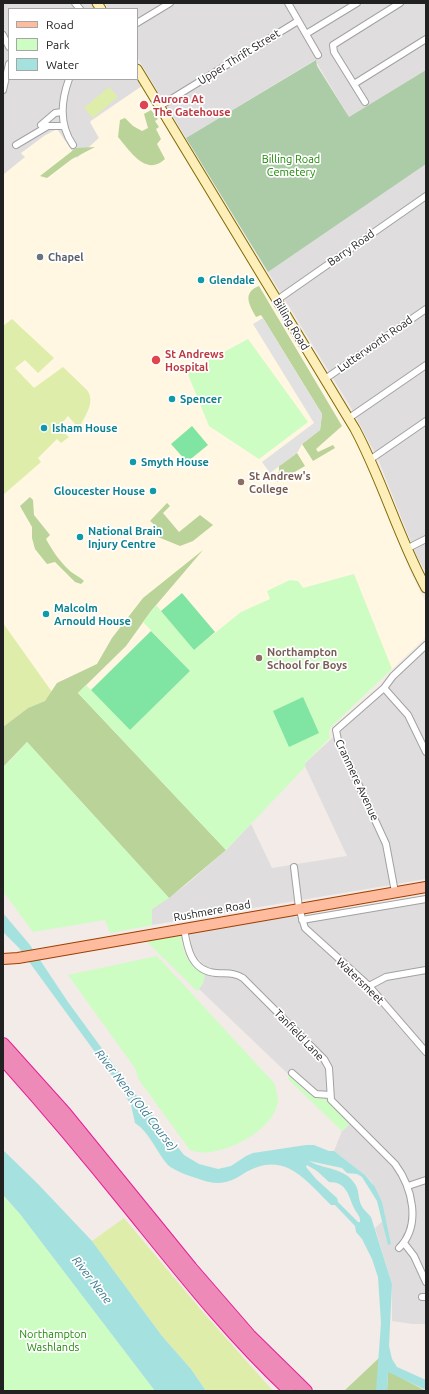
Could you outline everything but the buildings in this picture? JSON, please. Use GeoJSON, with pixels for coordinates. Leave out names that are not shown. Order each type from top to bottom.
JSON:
{"type":"FeatureCollection","features":[{"type":"Feature","properties":{"kind":"highway"},"geometry":{"type":"LineString","coordinates":[[3,1044],[65,1113],[186,1262],[250,1336],[306,1391]]}},
{"type":"Feature","properties":{"kind":"highway"},"geometry":{"type":"LineString","coordinates":[[3,1059],[56,1118],[182,1274],[243,1344],[290,1391]]}},
{"type":"Feature","properties":{"kind":"main road","name":"Rushmere Road"},"geometry":{"type":"LineString","coordinates":[[3,959],[22,957],[426,887]]}},
{"type":"Feature","properties":{"kind":"street"},"geometry":{"type":"LineString","coordinates":[[138,22],[170,3]]}},
{"type":"Feature","properties":{"kind":"street"},"geometry":{"type":"LineString","coordinates":[[288,3],[318,55]]}},
{"type":"Feature","properties":{"kind":"street"},"geometry":{"type":"LineString","coordinates":[[306,34],[357,3]]}},
{"type":"Feature","properties":{"kind":"street"},"geometry":{"type":"LineString","coordinates":[[364,102],[334,52],[334,45],[400,3]]}},
{"type":"Feature","properties":{"kind":"street","name":"Upper Thrift Street"},"geometry":{"type":"LineString","coordinates":[[160,106],[298,21]]}},
{"type":"Feature","properties":{"kind":"street"},"geometry":{"type":"LineString","coordinates":[[3,35],[8,45]]}},
{"type":"Feature","properties":{"kind":"street"},"geometry":{"type":"LineString","coordinates":[[354,84],[426,39]]}},
{"type":"Feature","properties":{"kind":"street"},"geometry":{"type":"LineString","coordinates":[[3,90],[8,68]]}},
{"type":"Feature","properties":{"kind":"street","name":"Billing Road"},"geometry":{"type":"LineString","coordinates":[[138,71],[349,418],[371,459],[406,550],[426,588]]}},
{"type":"Feature","properties":{"kind":"street"},"geometry":{"type":"LineString","coordinates":[[69,80],[62,112],[64,126],[73,145]]}},
{"type":"Feature","properties":{"kind":"street"},"geometry":{"type":"LineString","coordinates":[[41,125],[55,113],[62,112]]}},
{"type":"Feature","properties":{"kind":"street"},"geometry":{"type":"LineString","coordinates":[[16,145],[48,126],[64,126]]}},
{"type":"Feature","properties":{"kind":"street","name":"Barry Road"},"geometry":{"type":"LineString","coordinates":[[277,300],[426,196]]}},
{"type":"Feature","properties":{"kind":"street","name":"Lutterworth Road"},"geometry":{"type":"LineString","coordinates":[[325,379],[426,309]]}},
{"type":"Feature","properties":{"kind":"street"},"geometry":{"type":"LineString","coordinates":[[349,418],[426,365]]}},
{"type":"Feature","properties":{"kind":"street"},"geometry":{"type":"LineString","coordinates":[[371,459],[426,421]]}},
{"type":"Feature","properties":{"kind":"street"},"geometry":{"type":"LineString","coordinates":[[406,550],[426,539]]}},
{"type":"Feature","properties":{"kind":"street","name":"Cranmere Avenue"},"geometry":{"type":"LineString","coordinates":[[395,892],[386,844],[335,735],[338,727],[384,688],[394,676],[426,645]]}},
{"type":"Feature","properties":{"kind":"street"},"geometry":{"type":"LineString","coordinates":[[384,688],[405,711],[426,752]]}},
{"type":"Feature","properties":{"kind":"street","name":"Watersmeet"},"geometry":{"type":"LineString","coordinates":[[294,867],[299,908],[307,931],[369,986],[426,1052]]}},
{"type":"Feature","properties":{"kind":"street"},"geometry":{"type":"LineString","coordinates":[[302,920],[426,899]]}},
{"type":"Feature","properties":{"kind":"street","name":"Tanfield Lane"},"geometry":{"type":"LineString","coordinates":[[184,928],[188,953],[199,967],[208,972],[237,974],[243,978],[324,1059],[329,1068],[330,1094]]}},
{"type":"Feature","properties":{"kind":"street"},"geometry":{"type":"LineString","coordinates":[[369,986],[386,977],[426,970]]}},
{"type":"Feature","properties":{"kind":"street"},"geometry":{"type":"LineString","coordinates":[[292,1073],[301,1078],[316,1094],[330,1094],[336,1106],[395,1164],[408,1186],[412,1211],[411,1224],[402,1245],[414,1256],[426,1282]]}},
{"type":"Feature","properties":{"kind":"street"},"geometry":{"type":"LineString","coordinates":[[408,1186],[426,1180]]}},
{"type":"Feature","properties":{"kind":"shaded area"},"geometry":{"type":"Polygon","coordinates":[[[3,3],[91,3],[94,8],[8,8],[8,80],[138,80],[142,86],[90,121],[99,138],[77,158],[57,130],[21,154],[26,157],[3,175],[3,3]]]}},
{"type":"Feature","properties":{"kind":"shaded area"},"geometry":{"type":"Polygon","coordinates":[[[105,3],[426,3],[426,70],[349,117],[315,60],[186,138],[138,59],[138,8],[108,8],[105,3]]]}},
{"type":"Feature","properties":{"kind":"shaded area","name":"St Andrews Hospital"},"geometry":{"type":"Polygon","coordinates":[[[142,86],[171,136],[230,228],[357,443],[411,573],[426,603],[426,637],[331,727],[329,731],[330,738],[304,764],[226,850],[78,693],[126,646],[151,611],[201,552],[112,638],[97,664],[57,683],[45,701],[28,708],[3,727],[3,175],[25,157],[21,153],[44,136],[57,129],[77,158],[99,138],[90,122],[142,86]]]}},
{"type":"Feature","properties":{"kind":"shaded area"},"geometry":{"type":"Polygon","coordinates":[[[426,164],[426,572],[417,557],[378,459],[350,406],[268,272],[426,164]]]}},
{"type":"Feature","properties":{"kind":"shaded area"},"geometry":{"type":"Polygon","coordinates":[[[263,318],[322,414],[320,430],[302,444],[297,453],[270,473],[262,462],[314,423],[253,324],[263,318]]]}},
{"type":"Feature","properties":{"kind":"shaded area"},"geometry":{"type":"Polygon","coordinates":[[[426,649],[426,879],[152,925],[152,909],[186,885],[226,850],[251,824],[272,868],[347,856],[304,764],[375,699],[426,649]]]}},
{"type":"Feature","properties":{"kind":"shaded area"},"geometry":{"type":"Polygon","coordinates":[[[426,898],[426,1324],[413,1324],[392,1321],[392,1284],[375,1228],[385,1219],[380,1198],[371,1181],[334,1151],[342,1131],[349,1125],[327,1100],[309,1094],[199,989],[203,983],[206,967],[191,951],[190,932],[286,914],[314,921],[426,898]]]}},
{"type":"Feature","properties":{"kind":"green space","name":"Billing Road Cemetery"},"geometry":{"type":"Polygon","coordinates":[[[316,60],[317,66],[349,117],[426,70],[426,164],[268,272],[186,138],[316,60]]]}},
{"type":"Feature","properties":{"kind":"green space"},"geometry":{"type":"Polygon","coordinates":[[[109,87],[118,97],[93,118],[84,108],[109,87]]]}},
{"type":"Feature","properties":{"kind":"green space"},"geometry":{"type":"Polygon","coordinates":[[[151,110],[158,119],[155,121],[159,127],[156,129],[161,139],[157,144],[165,159],[158,164],[151,165],[145,164],[133,155],[118,137],[120,120],[125,118],[133,126],[142,131],[148,128],[144,114],[151,110]]]}},
{"type":"Feature","properties":{"kind":"green space"},"geometry":{"type":"Polygon","coordinates":[[[95,147],[72,159],[47,178],[40,176],[76,148],[95,147]]]}},
{"type":"Feature","properties":{"kind":"green space"},"geometry":{"type":"Polygon","coordinates":[[[259,286],[342,426],[316,449],[318,452],[333,445],[335,448],[313,461],[302,444],[320,430],[322,414],[261,315],[256,317],[251,308],[248,299],[250,292],[259,286]]]}},
{"type":"Feature","properties":{"kind":"green space"},"geometry":{"type":"Polygon","coordinates":[[[12,319],[54,358],[38,373],[25,360],[15,368],[34,388],[63,367],[87,390],[90,404],[87,414],[79,428],[74,427],[75,424],[68,416],[58,428],[69,437],[61,443],[57,439],[38,458],[41,462],[3,495],[3,326],[12,319]]]}},
{"type":"Feature","properties":{"kind":"green space"},"geometry":{"type":"Polygon","coordinates":[[[248,339],[308,422],[259,459],[209,426],[187,372],[248,339]]]}},
{"type":"Feature","properties":{"kind":"green space"},"geometry":{"type":"Polygon","coordinates":[[[192,426],[208,445],[187,462],[171,444],[192,426]]]}},
{"type":"Feature","properties":{"kind":"green space"},"geometry":{"type":"Polygon","coordinates":[[[297,453],[305,466],[277,482],[273,476],[279,472],[279,466],[297,453]]]}},
{"type":"Feature","properties":{"kind":"green space"},"geometry":{"type":"Polygon","coordinates":[[[30,497],[33,500],[34,515],[50,535],[46,539],[48,543],[56,556],[66,567],[84,581],[81,584],[75,582],[55,562],[47,564],[35,549],[32,538],[32,527],[20,506],[30,497]]]}},
{"type":"Feature","properties":{"kind":"green space"},"geometry":{"type":"Polygon","coordinates":[[[167,503],[170,506],[163,513],[179,532],[200,515],[213,525],[193,541],[180,546],[158,537],[157,528],[150,521],[167,503]]]}},
{"type":"Feature","properties":{"kind":"green space"},"geometry":{"type":"Polygon","coordinates":[[[203,550],[151,611],[126,646],[78,693],[226,850],[169,898],[27,742],[3,767],[3,727],[28,708],[45,701],[57,683],[97,664],[112,638],[143,598],[203,550]]]}},
{"type":"Feature","properties":{"kind":"green space","name":"Northampton School for Boys"},"geometry":{"type":"Polygon","coordinates":[[[354,574],[392,669],[331,727],[329,731],[330,738],[304,764],[306,766],[226,850],[78,693],[86,685],[130,730],[190,671],[143,622],[156,605],[194,650],[241,612],[270,599],[267,591],[290,580],[298,581],[303,588],[354,574]]]}},
{"type":"Feature","properties":{"kind":"green space"},"geometry":{"type":"Polygon","coordinates":[[[182,593],[215,632],[194,650],[161,611],[182,593]]]}},
{"type":"Feature","properties":{"kind":"green space"},"geometry":{"type":"Polygon","coordinates":[[[3,623],[52,692],[45,701],[28,708],[3,727],[3,623]]]}},
{"type":"Feature","properties":{"kind":"green space"},"geometry":{"type":"Polygon","coordinates":[[[151,631],[190,671],[130,730],[91,690],[151,631]]]}},
{"type":"Feature","properties":{"kind":"green space"},"geometry":{"type":"Polygon","coordinates":[[[303,697],[319,733],[289,747],[273,711],[303,697]]]}},
{"type":"Feature","properties":{"kind":"green space"},"geometry":{"type":"Polygon","coordinates":[[[27,742],[169,898],[152,909],[152,925],[110,933],[105,920],[33,932],[3,891],[3,767],[27,742]]]}},
{"type":"Feature","properties":{"kind":"green space"},"geometry":{"type":"Polygon","coordinates":[[[181,935],[183,948],[187,958],[199,971],[205,975],[203,983],[197,991],[144,939],[181,935]]]}},
{"type":"Feature","properties":{"kind":"green space"},"geometry":{"type":"Polygon","coordinates":[[[157,956],[274,1083],[278,1102],[274,1113],[266,1124],[255,1133],[228,1148],[201,1152],[190,1150],[139,1080],[135,1068],[68,975],[157,956]]]}},
{"type":"Feature","properties":{"kind":"green space"},"geometry":{"type":"Polygon","coordinates":[[[290,1076],[309,1094],[327,1100],[349,1124],[342,1131],[288,1079],[290,1076]]]}},
{"type":"Feature","properties":{"kind":"green space","name":"Northampton Washlands"},"geometry":{"type":"Polygon","coordinates":[[[3,1196],[20,1214],[155,1391],[3,1391],[3,1196]]]}},
{"type":"Feature","properties":{"kind":"green space"},"geometry":{"type":"Polygon","coordinates":[[[124,1218],[202,1311],[273,1391],[206,1391],[191,1369],[162,1336],[92,1241],[124,1218]]]}},
{"type":"Feature","properties":{"kind":"green space"},"geometry":{"type":"Polygon","coordinates":[[[379,1358],[382,1391],[344,1391],[379,1358]]]}},
{"type":"Feature","properties":{"kind":"green space"},"geometry":{"type":"Polygon","coordinates":[[[388,1372],[392,1373],[426,1391],[387,1391],[388,1372]]]}},
{"type":"Feature","properties":{"kind":"water","name":"River Nene (Old Course)"},"geometry":{"type":"Polygon","coordinates":[[[3,913],[30,945],[68,1002],[133,1091],[184,1155],[199,1164],[218,1169],[231,1166],[253,1153],[314,1145],[329,1151],[334,1151],[365,1175],[375,1187],[382,1202],[391,1244],[388,1245],[377,1201],[362,1177],[357,1174],[347,1173],[342,1168],[309,1161],[345,1174],[351,1178],[355,1184],[363,1209],[371,1217],[392,1284],[389,1346],[392,1359],[397,1367],[426,1380],[426,1390],[388,1372],[387,1391],[376,1391],[381,1323],[378,1277],[372,1259],[362,1239],[356,1232],[355,1226],[335,1205],[331,1205],[302,1177],[292,1170],[282,1166],[270,1165],[257,1167],[223,1183],[209,1182],[170,1167],[145,1132],[135,1123],[131,1105],[119,1085],[19,948],[3,932],[3,913]],[[307,1165],[306,1167],[316,1179],[337,1198],[338,1202],[358,1222],[360,1222],[359,1216],[346,1190],[340,1184],[329,1182],[317,1171],[307,1165]]]}},
{"type":"Feature","properties":{"kind":"water","name":"River Nene"},"geometry":{"type":"Polygon","coordinates":[[[3,1150],[38,1184],[92,1241],[162,1336],[191,1369],[206,1391],[155,1391],[20,1214],[3,1195],[3,1150]]]}},
{"type":"Feature","properties":{"kind":"place","name":"Aurora At The Gatehouse"},"geometry":{"type":"Point","coordinates":[144,105]}},
{"type":"Feature","properties":{"kind":"place","name":"Chapel"},"geometry":{"type":"Point","coordinates":[40,257]}},
{"type":"Feature","properties":{"kind":"place","name":"Glendale"},"geometry":{"type":"Point","coordinates":[201,280]}},
{"type":"Feature","properties":{"kind":"place","name":"St Andrews Hospital"},"geometry":{"type":"Point","coordinates":[156,360]}},
{"type":"Feature","properties":{"kind":"place","name":"Spencer"},"geometry":{"type":"Point","coordinates":[172,399]}},
{"type":"Feature","properties":{"kind":"place","name":"Isham House"},"geometry":{"type":"Point","coordinates":[44,428]}},
{"type":"Feature","properties":{"kind":"place","name":"Smyth House"},"geometry":{"type":"Point","coordinates":[133,462]}},
{"type":"Feature","properties":{"kind":"place","name":"St Andrew's College"},"geometry":{"type":"Point","coordinates":[241,482]}},
{"type":"Feature","properties":{"kind":"place","name":"Gloucester House"},"geometry":{"type":"Point","coordinates":[153,491]}},
{"type":"Feature","properties":{"kind":"place","name":"National Brain Injury Centre"},"geometry":{"type":"Point","coordinates":[80,537]}},
{"type":"Feature","properties":{"kind":"place","name":"Malcolm Arnould House"},"geometry":{"type":"Point","coordinates":[46,614]}},
{"type":"Feature","properties":{"kind":"place","name":"Northampton School for Boys"},"geometry":{"type":"Point","coordinates":[259,658]}}]}
